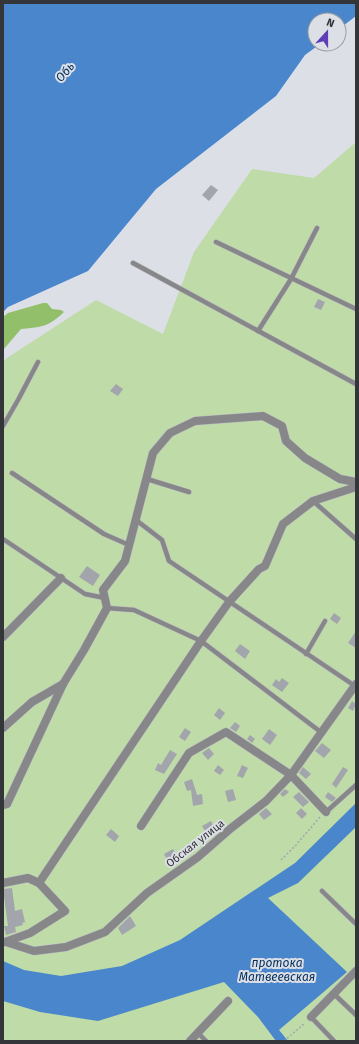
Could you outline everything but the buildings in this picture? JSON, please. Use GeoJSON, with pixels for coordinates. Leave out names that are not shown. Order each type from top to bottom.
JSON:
{"type":"FeatureCollection","features":[{"type":"Feature","properties":{"kind":"street"},"geometry":{"type":"LineString","coordinates":[[3,806],[7,804],[63,684],[107,608],[103,590],[125,560],[153,453],[170,433],[195,421],[263,416],[282,426],[286,441],[305,458],[340,479],[356,482]]}},
{"type":"Feature","properties":{"kind":"street"},"geometry":{"type":"LineString","coordinates":[[38,883],[228,602],[259,569],[266,566],[283,524],[313,501],[356,488]]}},
{"type":"Feature","properties":{"kind":"street"},"geometry":{"type":"LineString","coordinates":[[3,637],[61,578]]}},
{"type":"Feature","properties":{"kind":"street"},"geometry":{"type":"LineString","coordinates":[[3,728],[32,702],[63,684]]}},
{"type":"Feature","properties":{"kind":"street","name":"Обская улица"},"geometry":{"type":"LineString","coordinates":[[4,942],[34,951],[66,947],[105,932],[147,893],[198,857],[230,829],[266,801],[291,775],[355,685]]}},
{"type":"Feature","properties":{"kind":"street"},"geometry":{"type":"LineString","coordinates":[[141,826],[189,753],[226,732],[291,775],[326,812]]}},
{"type":"Feature","properties":{"kind":"street"},"geometry":{"type":"LineString","coordinates":[[3,883],[28,878],[38,883],[64,911],[30,933],[4,942]]}},
{"type":"Feature","properties":{"kind":"street"},"geometry":{"type":"LineString","coordinates":[[311,1017],[356,971]]}},
{"type":"Feature","properties":{"kind":"street"},"geometry":{"type":"LineString","coordinates":[[190,1041],[228,1001]]}},
{"type":"Feature","properties":{"kind":"lane"},"geometry":{"type":"LineString","coordinates":[[258,331],[291,279],[317,228]]}},
{"type":"Feature","properties":{"kind":"lane"},"geometry":{"type":"LineString","coordinates":[[216,242],[356,309]]}},
{"type":"Feature","properties":{"kind":"lane"},"geometry":{"type":"LineString","coordinates":[[133,263],[356,384]]}},
{"type":"Feature","properties":{"kind":"lane"},"geometry":{"type":"LineString","coordinates":[[3,426],[38,362]]}},
{"type":"Feature","properties":{"kind":"lane"},"geometry":{"type":"LineString","coordinates":[[12,473],[104,534],[129,545]]}},
{"type":"Feature","properties":{"kind":"lane"},"geometry":{"type":"LineString","coordinates":[[146,479],[190,492]]}},
{"type":"Feature","properties":{"kind":"lane"},"geometry":{"type":"LineString","coordinates":[[313,501],[356,538]]}},
{"type":"Feature","properties":{"kind":"lane"},"geometry":{"type":"LineString","coordinates":[[136,520],[162,540],[169,561],[228,602],[355,685]]}},
{"type":"Feature","properties":{"kind":"lane"},"geometry":{"type":"LineString","coordinates":[[3,539],[85,594],[105,598]]}},
{"type":"Feature","properties":{"kind":"lane"},"geometry":{"type":"LineString","coordinates":[[107,608],[134,610],[201,641],[322,733]]}},
{"type":"Feature","properties":{"kind":"lane"},"geometry":{"type":"LineString","coordinates":[[306,654],[325,621]]}},
{"type":"Feature","properties":{"kind":"lane"},"geometry":{"type":"LineString","coordinates":[[326,812],[356,785]]}},
{"type":"Feature","properties":{"kind":"lane"},"geometry":{"type":"LineString","coordinates":[[322,891],[356,924]]}},
{"type":"Feature","properties":{"kind":"lane"},"geometry":{"type":"LineString","coordinates":[[334,994],[356,1015]]}},
{"type":"Feature","properties":{"kind":"lane"},"geometry":{"type":"LineString","coordinates":[[311,1017],[334,1041]]}},
{"type":"Feature","properties":{"kind":"lane"},"geometry":{"type":"LineString","coordinates":[[198,1033],[206,1041]]}},
{"type":"Feature","properties":{"kind":"path"},"geometry":{"type":"LineString","coordinates":[[281,860],[326,812]]}},
{"type":"Feature","properties":{"kind":"path"},"geometry":{"type":"LineString","coordinates":[[284,1041],[311,1017]]}},
{"type":"Feature","properties":{"kind":"green space"},"geometry":{"type":"Polygon","coordinates":[[[356,142],[356,1041],[3,1041],[3,362],[96,300],[163,334],[194,252],[252,169],[314,178],[356,142]]]}},
{"type":"Feature","properties":{"kind":"green space"},"geometry":{"type":"Polygon","coordinates":[[[47,303],[52,309],[61,310],[64,312],[53,321],[44,325],[34,328],[21,329],[3,350],[3,317],[8,313],[47,303]]]}},
{"type":"Feature","properties":{"kind":"water","name":"Обь"},"geometry":{"type":"Polygon","coordinates":[[[3,3],[356,3],[356,16],[347,23],[347,12],[307,12],[307,52],[309,52],[305,55],[276,96],[156,189],[88,271],[8,307],[3,312],[3,3]]]}},
{"type":"Feature","properties":{"kind":"water","name":"протока Матвеевская"},"geometry":{"type":"Polygon","coordinates":[[[356,803],[356,827],[298,883],[268,898],[347,972],[279,1030],[288,1041],[276,1041],[258,1017],[224,982],[98,1021],[40,1012],[3,1001],[3,961],[24,970],[61,976],[122,966],[180,940],[295,863],[356,803]]]}}]}
